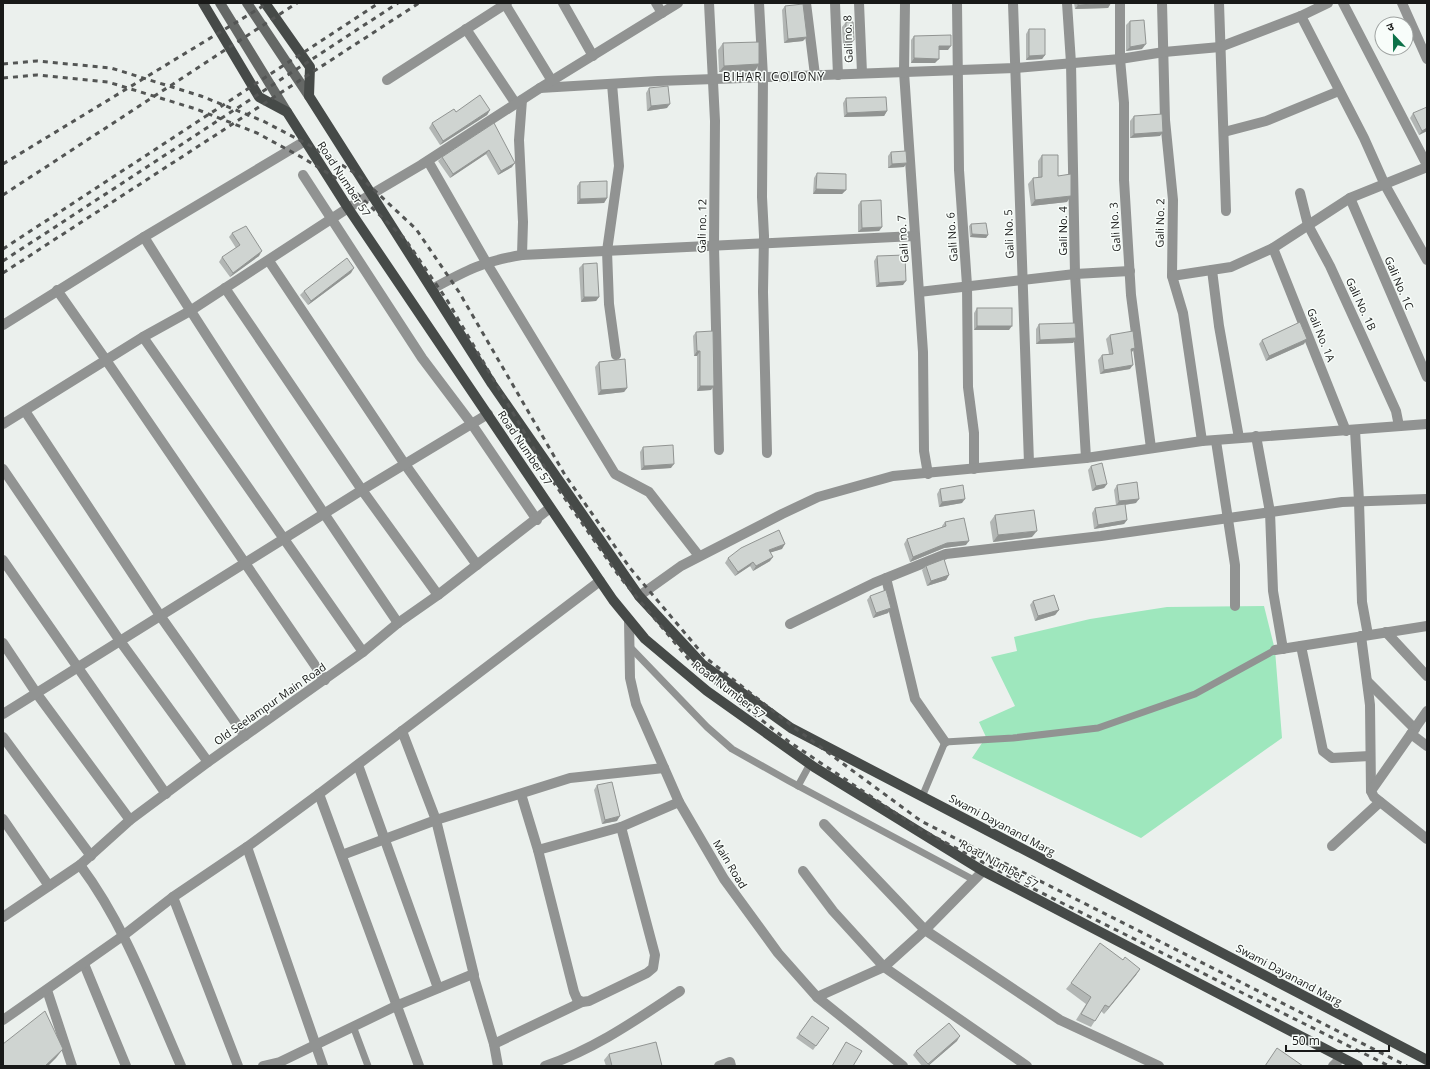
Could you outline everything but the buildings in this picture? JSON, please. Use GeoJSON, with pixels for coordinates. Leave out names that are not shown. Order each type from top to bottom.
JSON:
{"type":"FeatureCollection","features":[{"type":"Feature","properties":{"kind":"main road"},"geometry":{"type":"LineString","coordinates":[[203,3],[259,97],[287,112]]}},
{"type":"Feature","properties":{"kind":"main road"},"geometry":{"type":"LineString","coordinates":[[220,3],[287,112]]}},
{"type":"Feature","properties":{"kind":"main road"},"geometry":{"type":"LineString","coordinates":[[247,3],[309,96]]}},
{"type":"Feature","properties":{"kind":"main road"},"geometry":{"type":"LineString","coordinates":[[265,3],[310,67],[309,96]]}},
{"type":"Feature","properties":{"kind":"main road","name":"Road Number 57"},"geometry":{"type":"LineString","coordinates":[[309,96],[492,384],[610,554]]}},
{"type":"Feature","properties":{"kind":"main road","name":"Road Number 57"},"geometry":{"type":"LineString","coordinates":[[287,112],[348,208],[550,508],[600,581],[645,639],[707,692],[810,764],[983,871],[1358,1066]]}},
{"type":"Feature","properties":{"kind":"main road","name":"Swami Dayanand Marg"},"geometry":{"type":"LineString","coordinates":[[610,554],[639,596],[702,664],[791,728],[1427,1060]]}},
{"type":"Feature","properties":{"kind":"street"},"geometry":{"type":"LineString","coordinates":[[563,3],[593,56]]}},
{"type":"Feature","properties":{"kind":"street"},"geometry":{"type":"LineString","coordinates":[[656,3],[662,13]]}},
{"type":"Feature","properties":{"kind":"street"},"geometry":{"type":"LineString","coordinates":[[3,424],[143,337],[190,311],[269,261],[348,208],[428,161],[540,88],[678,3]]}},
{"type":"Feature","properties":{"kind":"street","name":"Gali no. 12"},"geometry":{"type":"LineString","coordinates":[[709,3],[713,79],[715,176],[714,246],[719,450]]}},
{"type":"Feature","properties":{"kind":"street"},"geometry":{"type":"LineString","coordinates":[[759,3],[763,77],[762,196],[767,453]]}},
{"type":"Feature","properties":{"kind":"street"},"geometry":{"type":"LineString","coordinates":[[806,3],[816,75]]}},
{"type":"Feature","properties":{"kind":"street"},"geometry":{"type":"LineString","coordinates":[[835,3],[838,74]]}},
{"type":"Feature","properties":{"kind":"street","name":"Gali no. 8"},"geometry":{"type":"LineString","coordinates":[[859,3],[862,74]]}},
{"type":"Feature","properties":{"kind":"street","name":"Gali no. 7"},"geometry":{"type":"LineString","coordinates":[[905,3],[904,72],[911,149],[923,352],[924,451],[928,474]]}},
{"type":"Feature","properties":{"kind":"street","name":"Gali No. 6"},"geometry":{"type":"LineString","coordinates":[[957,3],[959,170],[967,285],[968,387],[974,433],[974,469]]}},
{"type":"Feature","properties":{"kind":"street","name":"Gali No. 5"},"geometry":{"type":"LineString","coordinates":[[1013,3],[1028,463]]}},
{"type":"Feature","properties":{"kind":"street","name":"Gali No. 4"},"geometry":{"type":"LineString","coordinates":[[1067,3],[1071,63],[1075,274],[1086,458]]}},
{"type":"Feature","properties":{"kind":"street","name":"Gali No. 3"},"geometry":{"type":"LineString","coordinates":[[1120,3],[1120,59],[1124,103],[1124,180],[1130,271],[1151,448]]}},
{"type":"Feature","properties":{"kind":"street","name":"Gali No. 2"},"geometry":{"type":"LineString","coordinates":[[1162,3],[1165,120],[1173,200],[1172,276],[1183,313],[1202,441]]}},
{"type":"Feature","properties":{"kind":"street"},"geometry":{"type":"LineString","coordinates":[[1218,3],[1226,210]]}},
{"type":"Feature","properties":{"kind":"street"},"geometry":{"type":"LineString","coordinates":[[540,88],[713,79],[1015,68],[1120,59],[1164,52],[1220,47],[1301,16],[1328,3]]}},
{"type":"Feature","properties":{"kind":"street"},"geometry":{"type":"LineString","coordinates":[[1172,276],[1231,267],[1273,248],[1350,198],[1427,166],[1343,3]]}},
{"type":"Feature","properties":{"kind":"street"},"geometry":{"type":"LineString","coordinates":[[1402,3],[1427,59]]}},
{"type":"Feature","properties":{"kind":"street"},"geometry":{"type":"LineString","coordinates":[[387,80],[506,4],[552,81]]}},
{"type":"Feature","properties":{"kind":"street"},"geometry":{"type":"LineString","coordinates":[[1301,16],[1364,138],[1385,184],[1427,260]]}},
{"type":"Feature","properties":{"kind":"street"},"geometry":{"type":"LineString","coordinates":[[466,29],[519,102],[519,140],[523,222],[522,255]]}},
{"type":"Feature","properties":{"kind":"street"},"geometry":{"type":"LineString","coordinates":[[612,84],[619,166],[607,250],[609,304],[616,355]]}},
{"type":"Feature","properties":{"kind":"street"},"geometry":{"type":"LineString","coordinates":[[1224,132],[1266,121],[1339,91]]}},
{"type":"Feature","properties":{"kind":"street"},"geometry":{"type":"LineString","coordinates":[[3,325],[144,236],[305,141]]}},
{"type":"Feature","properties":{"kind":"street"},"geometry":{"type":"LineString","coordinates":[[428,161],[486,262],[615,474],[649,492],[699,556]]}},
{"type":"Feature","properties":{"kind":"street"},"geometry":{"type":"LineString","coordinates":[[303,175],[422,358],[471,423],[537,520]]}},
{"type":"Feature","properties":{"kind":"street","name":"Gali No. 1B"},"geometry":{"type":"LineString","coordinates":[[1300,193],[1308,225],[1330,266],[1396,411],[1399,426]]}},
{"type":"Feature","properties":{"kind":"street","name":"Gali No. 1C"},"geometry":{"type":"LineString","coordinates":[[1350,198],[1427,377]]}},
{"type":"Feature","properties":{"kind":"street"},"geometry":{"type":"LineString","coordinates":[[144,236],[190,311],[323,514],[398,623]]}},
{"type":"Feature","properties":{"kind":"street"},"geometry":{"type":"LineString","coordinates":[[432,289],[472,267],[496,259],[522,255],[915,236]]}},
{"type":"Feature","properties":{"kind":"street","name":"Gali No. 1A"},"geometry":{"type":"LineString","coordinates":[[1273,248],[1350,430],[1359,501],[1362,602],[1367,682],[1370,705],[1371,791]]}},
{"type":"Feature","properties":{"kind":"street"},"geometry":{"type":"LineString","coordinates":[[269,261],[404,463],[477,565]]}},
{"type":"Feature","properties":{"kind":"street"},"geometry":{"type":"LineString","coordinates":[[1212,270],[1220,333],[1239,438]]}},
{"type":"Feature","properties":{"kind":"street"},"geometry":{"type":"LineString","coordinates":[[919,292],[967,285],[1075,274],[1130,271]]}},
{"type":"Feature","properties":{"kind":"street"},"geometry":{"type":"LineString","coordinates":[[225,288],[362,490],[438,595]]}},
{"type":"Feature","properties":{"kind":"street"},"geometry":{"type":"LineString","coordinates":[[57,290],[325,680]]}},
{"type":"Feature","properties":{"kind":"street"},"geometry":{"type":"LineString","coordinates":[[143,337],[363,652]]}},
{"type":"Feature","properties":{"kind":"street"},"geometry":{"type":"LineString","coordinates":[[25,411],[161,617],[245,736]]}},
{"type":"Feature","properties":{"kind":"street"},"geometry":{"type":"LineString","coordinates":[[3,714],[161,617],[404,463],[488,414]]}},
{"type":"Feature","properties":{"kind":"street"},"geometry":{"type":"LineString","coordinates":[[639,596],[681,566],[699,556],[818,497],[893,476],[928,474],[1086,458],[1202,441],[1427,424]]}},
{"type":"Feature","properties":{"kind":"street"},"geometry":{"type":"LineString","coordinates":[[1256,436],[1270,512],[1273,591],[1279,649],[1427,626]]}},
{"type":"Feature","properties":{"kind":"street"},"geometry":{"type":"LineString","coordinates":[[1216,441],[1235,565],[1235,606]]}},
{"type":"Feature","properties":{"kind":"street"},"geometry":{"type":"LineString","coordinates":[[3,469],[120,641],[208,762]]}},
{"type":"Feature","properties":{"kind":"street"},"geometry":{"type":"LineString","coordinates":[[790,624],[886,578],[946,554],[1101,536],[1342,502],[1427,499]]}},
{"type":"Feature","properties":{"kind":"street","name":"Old Seelampur Main Road"},"geometry":{"type":"LineString","coordinates":[[3,918],[80,865],[130,820],[208,762],[363,652],[398,623],[438,595],[537,520],[550,508]]}},
{"type":"Feature","properties":{"kind":"street"},"geometry":{"type":"LineString","coordinates":[[3,560],[77,669],[166,794]]}},
{"type":"Feature","properties":{"kind":"street"},"geometry":{"type":"LineString","coordinates":[[886,578],[915,699],[946,742]]}},
{"type":"Feature","properties":{"kind":"street"},"geometry":{"type":"LineString","coordinates":[[3,1020],[84,964],[173,897],[247,847],[320,794],[600,581]]}},
{"type":"Feature","properties":{"kind":"street","name":"Main Road"},"geometry":{"type":"LineString","coordinates":[[629,620],[630,678],[636,704],[679,802],[724,879],[745,911],[778,953],[817,997],[903,1066]]}},
{"type":"Feature","properties":{"kind":"street"},"geometry":{"type":"LineString","coordinates":[[1386,632],[1427,676]]}},
{"type":"Feature","properties":{"kind":"street"},"geometry":{"type":"LineString","coordinates":[[3,643],[37,694],[130,820]]}},
{"type":"Feature","properties":{"kind":"street"},"geometry":{"type":"LineString","coordinates":[[1301,646],[1323,751],[1332,758],[1370,756]]}},
{"type":"Feature","properties":{"kind":"street"},"geometry":{"type":"LineString","coordinates":[[1367,682],[1427,746]]}},
{"type":"Feature","properties":{"kind":"street"},"geometry":{"type":"LineString","coordinates":[[1427,711],[1371,791],[1374,797],[1427,839]]}},
{"type":"Feature","properties":{"kind":"street"},"geometry":{"type":"LineString","coordinates":[[402,731],[436,820],[474,975],[494,1044],[498,1066]]}},
{"type":"Feature","properties":{"kind":"street"},"geometry":{"type":"LineString","coordinates":[[3,738],[91,856]]}},
{"type":"Feature","properties":{"kind":"street"},"geometry":{"type":"LineString","coordinates":[[358,765],[438,988]]}},
{"type":"Feature","properties":{"kind":"street"},"geometry":{"type":"LineString","coordinates":[[342,855],[436,820],[570,778],[664,768]]}},
{"type":"Feature","properties":{"kind":"street"},"geometry":{"type":"LineString","coordinates":[[320,794],[419,1066]]}},
{"type":"Feature","properties":{"kind":"street"},"geometry":{"type":"LineString","coordinates":[[521,794],[538,850],[574,992],[577,999],[582,1002]]}},
{"type":"Feature","properties":{"kind":"street"},"geometry":{"type":"LineString","coordinates":[[538,850],[621,827],[679,802]]}},
{"type":"Feature","properties":{"kind":"street"},"geometry":{"type":"LineString","coordinates":[[1332,846],[1380,802]]}},
{"type":"Feature","properties":{"kind":"street"},"geometry":{"type":"LineString","coordinates":[[3,820],[49,886]]}},
{"type":"Feature","properties":{"kind":"street"},"geometry":{"type":"LineString","coordinates":[[824,824],[925,930],[1060,1020],[1159,1066]]}},
{"type":"Feature","properties":{"kind":"street"},"geometry":{"type":"LineString","coordinates":[[494,1044],[582,1002],[589,1001],[647,973],[654,968],[655,962],[621,827]]}},
{"type":"Feature","properties":{"kind":"street"},"geometry":{"type":"LineString","coordinates":[[247,847],[314,1044],[323,1066]]}},
{"type":"Feature","properties":{"kind":"street"},"geometry":{"type":"LineString","coordinates":[[80,865],[104,900],[124,935],[181,1066]]}},
{"type":"Feature","properties":{"kind":"street"},"geometry":{"type":"LineString","coordinates":[[803,871],[832,911],[884,967],[1027,1066]]}},
{"type":"Feature","properties":{"kind":"street"},"geometry":{"type":"LineString","coordinates":[[817,997],[884,967],[925,930],[983,871]]}},
{"type":"Feature","properties":{"kind":"street"},"geometry":{"type":"LineString","coordinates":[[173,897],[238,1066]]}},
{"type":"Feature","properties":{"kind":"street"},"geometry":{"type":"LineString","coordinates":[[84,964],[126,1066]]}},
{"type":"Feature","properties":{"kind":"street"},"geometry":{"type":"LineString","coordinates":[[263,1066],[281,1064],[314,1044],[398,1005],[473,974],[474,975]]}},
{"type":"Feature","properties":{"kind":"street"},"geometry":{"type":"LineString","coordinates":[[47,990],[72,1066]]}},
{"type":"Feature","properties":{"kind":"street"},"geometry":{"type":"LineString","coordinates":[[546,1066],[570,1062],[680,991]]}},
{"type":"Feature","properties":{"kind":"street"},"geometry":{"type":"LineString","coordinates":[[1333,1066],[1341,1058]]}},
{"type":"Feature","properties":{"kind":"street"},"geometry":{"type":"LineString","coordinates":[[719,1066],[730,1062],[731,1066]]}},
{"type":"Feature","properties":{"kind":"lane"},"geometry":{"type":"LineString","coordinates":[[629,646],[707,727],[732,749],[974,880]]}},
{"type":"Feature","properties":{"kind":"lane"},"geometry":{"type":"LineString","coordinates":[[922,796],[946,742],[1013,738],[1098,728],[1195,694],[1279,649]]}},
{"type":"Feature","properties":{"kind":"lane"},"geometry":{"type":"LineString","coordinates":[[798,786],[810,764]]}},
{"type":"Feature","properties":{"kind":"lane"},"geometry":{"type":"LineString","coordinates":[[353,1026],[368,1066]]}},
{"type":"Feature","properties":{"kind":"green space"},"geometry":{"type":"Polygon","coordinates":[[[1264,606],[1275,650],[1282,738],[1141,838],[972,758],[986,737],[979,722],[1015,706],[991,657],[1017,651],[1014,637],[1090,619],[1167,607],[1264,606]]]}},
{"type":"Feature","properties":{"kind":"railway"},"geometry":{"type":"LineString","coordinates":[[3,164],[268,3]]}},
{"type":"Feature","properties":{"kind":"railway"},"geometry":{"type":"LineString","coordinates":[[3,195],[297,3]]}},
{"type":"Feature","properties":{"kind":"railway"},"geometry":{"type":"LineString","coordinates":[[3,249],[379,3]]}},
{"type":"Feature","properties":{"kind":"railway"},"geometry":{"type":"LineString","coordinates":[[3,261],[398,3]]}},
{"type":"Feature","properties":{"kind":"railway"},"geometry":{"type":"LineString","coordinates":[[3,273],[419,3]]}},
{"type":"Feature","properties":{"kind":"railway"},"geometry":{"type":"LineString","coordinates":[[3,64],[37,61],[111,68],[201,96],[263,121],[311,146],[358,175],[416,229],[459,292],[565,475],[630,568],[706,658],[796,729],[921,821],[1407,1066]]}},
{"type":"Feature","properties":{"kind":"railway"},"geometry":{"type":"LineString","coordinates":[[3,78],[37,75],[108,82],[196,109],[257,133],[303,158],[349,186],[405,239],[447,300],[554,483],[619,576],[696,668],[788,741],[918,828],[1024,884],[1389,1066]]}},
{"type":"Feature","properties":{"kind":"district","name":"BIHARI COLONY"},"geometry":{"type":"Point","coordinates":[774,77]}}]}
